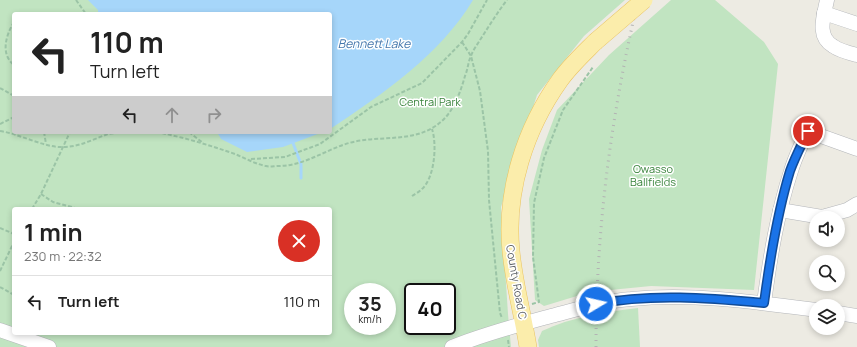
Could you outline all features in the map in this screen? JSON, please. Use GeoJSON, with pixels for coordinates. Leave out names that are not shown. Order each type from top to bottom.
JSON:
{"type":"FeatureCollection","features":[{"type":"Feature","properties":{"kind":"main road","name":"County Road C"},"geometry":{"type":"LineString","coordinates":[[528,347],[525,323],[513,269],[510,239],[510,216],[513,192],[518,167],[525,145],[536,121],[560,80],[575,61],[644,0]]}},
{"type":"Feature","properties":{"kind":"street"},"geometry":{"type":"LineString","coordinates":[[857,24],[826,6],[822,24],[824,39],[833,47],[857,55]]}},
{"type":"Feature","properties":{"kind":"street"},"geometry":{"type":"LineString","coordinates":[[764,303],[771,250],[780,210],[791,169],[808,131],[857,149]]}},
{"type":"Feature","properties":{"kind":"street"},"geometry":{"type":"LineString","coordinates":[[780,210],[822,217],[847,210],[857,204]]}},
{"type":"Feature","properties":{"kind":"street"},"geometry":{"type":"LineString","coordinates":[[452,347],[525,323],[596,304],[631,299],[656,297],[715,298],[809,309]]}},
{"type":"Feature","properties":{"kind":"street"},"geometry":{"type":"LineString","coordinates":[[845,314],[857,316]]}},
{"type":"Feature","properties":{"kind":"street"},"geometry":{"type":"LineString","coordinates":[[0,330],[12,334]]}},
{"type":"Feature","properties":{"kind":"street"},"geometry":{"type":"LineString","coordinates":[[14,335],[49,347]]}},
{"type":"Feature","properties":{"kind":"path"},"geometry":{"type":"LineString","coordinates":[[76,0],[85,12]]}},
{"type":"Feature","properties":{"kind":"path"},"geometry":{"type":"LineString","coordinates":[[249,159],[285,157],[320,144],[371,108],[422,83],[462,42],[487,0]]}},
{"type":"Feature","properties":{"kind":"path"},"geometry":{"type":"LineString","coordinates":[[168,134],[204,144],[266,166],[305,162],[327,151],[350,143],[370,139],[390,139],[410,136],[432,129],[445,118],[455,102],[466,76],[471,56],[495,16],[508,0]]}},
{"type":"Feature","properties":{"kind":"path"},"geometry":{"type":"LineString","coordinates":[[12,25],[7,34],[5,46],[6,56],[12,63]]}},
{"type":"Feature","properties":{"kind":"path"},"geometry":{"type":"LineString","coordinates":[[462,42],[471,56],[480,91],[488,151],[489,200],[500,313],[506,329],[509,347]]}},
{"type":"Feature","properties":{"kind":"path"},"geometry":{"type":"LineString","coordinates":[[539,302],[533,257],[534,203],[544,158],[563,110],[593,67]]}},
{"type":"Feature","properties":{"kind":"path"},"geometry":{"type":"LineString","coordinates":[[0,88],[12,94]]}},
{"type":"Feature","properties":{"kind":"path"},"geometry":{"type":"LineString","coordinates":[[0,124],[12,118]]}},
{"type":"Feature","properties":{"kind":"path"},"geometry":{"type":"LineString","coordinates":[[412,196],[423,188],[432,171],[434,136],[432,129]]}},
{"type":"Feature","properties":{"kind":"path"},"geometry":{"type":"LineString","coordinates":[[0,131],[12,133]]}},
{"type":"Feature","properties":{"kind":"path"},"geometry":{"type":"LineString","coordinates":[[14,134],[63,148],[82,144],[110,134]]}},
{"type":"Feature","properties":{"kind":"path"},"geometry":{"type":"LineString","coordinates":[[44,134],[46,144]]}},
{"type":"Feature","properties":{"kind":"path"},"geometry":{"type":"LineString","coordinates":[[33,207],[41,194],[69,134]]}},
{"type":"Feature","properties":{"kind":"path"},"geometry":{"type":"LineString","coordinates":[[192,134],[204,144]]}},
{"type":"Feature","properties":{"kind":"path"},"geometry":{"type":"LineString","coordinates":[[41,194],[53,202],[72,207]]}},
{"type":"Feature","properties":{"kind":"path"},"geometry":{"type":"LineString","coordinates":[[0,228],[12,233]]}},
{"type":"Feature","properties":{"kind":"path"},"geometry":{"type":"LineString","coordinates":[[0,270],[12,246]]}},
{"type":"Feature","properties":{"kind":"path"},"geometry":{"type":"LineString","coordinates":[[0,287],[12,293]]}},
{"type":"Feature","properties":{"kind":"green space","name":"Central Park"},"geometry":{"type":"Polygon","coordinates":[[[0,0],[625,0],[584,36],[537,95],[501,207],[511,347],[0,347],[0,0]]]}},
{"type":"Feature","properties":{"kind":"green space","name":"Owasso Ballfields"},"geometry":{"type":"Polygon","coordinates":[[[671,0],[715,0],[764,42],[778,64],[754,290],[651,286],[590,292],[544,306],[535,300],[529,199],[542,150],[557,110],[609,55],[671,0]]]}},
{"type":"Feature","properties":{"kind":"green space"},"geometry":{"type":"Polygon","coordinates":[[[638,308],[640,347],[539,347],[538,340],[542,331],[553,326],[589,316],[638,308]]]}},
{"type":"Feature","properties":{"kind":"water","name":"Bennett Lake"},"geometry":{"type":"Polygon","coordinates":[[[88,0],[473,0],[460,20],[427,56],[390,87],[332,128],[332,12],[98,12],[98,10],[88,0]]]}},
{"type":"Feature","properties":{"kind":"water"},"geometry":{"type":"Polygon","coordinates":[[[218,134],[318,134],[283,147],[247,152],[221,139],[218,134]]]}},
{"type":"Feature","properties":{"kind":"waterway"},"geometry":{"type":"LineString","coordinates":[[293,143],[301,164],[301,178]]}},
{"type":"Feature","properties":{"kind":"railway"},"geometry":{"type":"LineString","coordinates":[[596,347],[599,259],[607,172],[620,86],[638,0]]}},
{"type":"Feature","properties":{"kind":"route"},"geometry":{"type":"LineString","coordinates":[[596,304],[656,297],[715,298],[764,303],[771,250],[780,210],[791,169],[808,131]]}}]}
